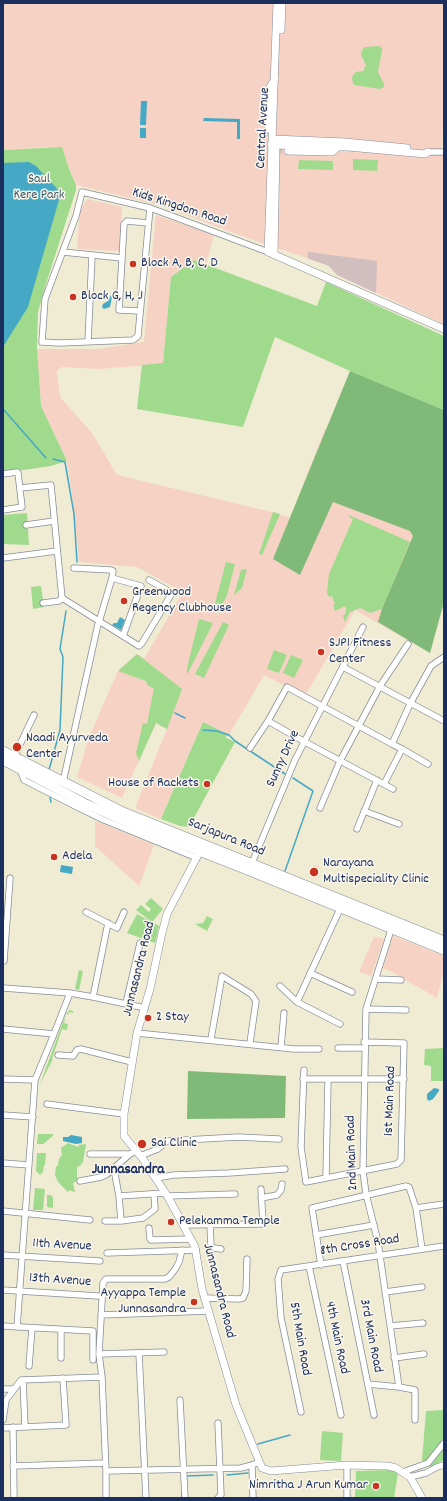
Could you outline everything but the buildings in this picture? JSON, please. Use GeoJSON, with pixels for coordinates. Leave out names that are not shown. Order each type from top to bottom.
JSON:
{"type":"FeatureCollection","features":[{"type":"Feature","properties":{"kind":"main road","name":"Sarjapura Road"},"geometry":{"type":"LineString","coordinates":[[3,751],[106,804],[199,855],[340,909],[444,941]]}},
{"type":"Feature","properties":{"kind":"main road","name":"Sarjapura Road"},"geometry":{"type":"LineString","coordinates":[[3,760],[82,806],[143,825],[252,863],[394,926],[444,950]]}},
{"type":"Feature","properties":{"kind":"street","name":"Central Avenue"},"geometry":{"type":"LineString","coordinates":[[271,253],[277,3]]}},
{"type":"Feature","properties":{"kind":"street","name":"Central Avenue"},"geometry":{"type":"LineString","coordinates":[[274,142],[282,3]]}},
{"type":"Feature","properties":{"kind":"street"},"geometry":{"type":"LineString","coordinates":[[268,129],[270,87],[275,79]]}},
{"type":"Feature","properties":{"kind":"street"},"geometry":{"type":"LineString","coordinates":[[274,142],[342,146],[425,154],[428,152],[444,152]]}},
{"type":"Feature","properties":{"kind":"street"},"geometry":{"type":"LineString","coordinates":[[288,151],[332,152],[342,146]]}},
{"type":"Feature","properties":{"kind":"street","name":"Kids Kingdom Road"},"geometry":{"type":"LineString","coordinates":[[63,252],[76,216],[82,192],[150,208],[271,253]]}},
{"type":"Feature","properties":{"kind":"street"},"geometry":{"type":"LineString","coordinates":[[122,258],[63,252],[45,299],[42,342],[55,343],[133,340],[138,336],[150,208]]}},
{"type":"Feature","properties":{"kind":"street"},"geometry":{"type":"LineString","coordinates":[[140,311],[119,310],[125,222],[148,223]]}},
{"type":"Feature","properties":{"kind":"street"},"geometry":{"type":"LineString","coordinates":[[271,253],[444,329]]}},
{"type":"Feature","properties":{"kind":"street"},"geometry":{"type":"LineString","coordinates":[[88,342],[92,256]]}},
{"type":"Feature","properties":{"kind":"street"},"geometry":{"type":"LineString","coordinates":[[3,474],[17,472],[22,508],[3,510]]}},
{"type":"Feature","properties":{"kind":"street"},"geometry":{"type":"LineString","coordinates":[[20,488],[50,485],[62,598],[98,623],[140,646],[171,596],[171,593],[149,580]]}},
{"type":"Feature","properties":{"kind":"street"},"geometry":{"type":"LineString","coordinates":[[26,524],[54,521]]}},
{"type":"Feature","properties":{"kind":"street"},"geometry":{"type":"LineString","coordinates":[[3,558],[57,551]]}},
{"type":"Feature","properties":{"kind":"street"},"geometry":{"type":"LineString","coordinates":[[63,782],[98,623],[113,571],[74,568]]}},
{"type":"Feature","properties":{"kind":"street"},"geometry":{"type":"LineString","coordinates":[[112,578],[141,586],[123,636]]}},
{"type":"Feature","properties":{"kind":"street"},"geometry":{"type":"LineString","coordinates":[[43,603],[59,601],[62,598]]}},
{"type":"Feature","properties":{"kind":"street","name":"Sunny Drive"},"geometry":{"type":"LineString","coordinates":[[252,863],[295,760],[363,627]]}},
{"type":"Feature","properties":{"kind":"street"},"geometry":{"type":"LineString","coordinates":[[320,808],[340,760],[358,726],[380,686],[408,644]]}},
{"type":"Feature","properties":{"kind":"street"},"geometry":{"type":"LineString","coordinates":[[392,744],[410,704],[431,666],[444,657]]}},
{"type":"Feature","properties":{"kind":"street"},"geometry":{"type":"LineString","coordinates":[[343,667],[444,721]]}},
{"type":"Feature","properties":{"kind":"street"},"geometry":{"type":"LineString","coordinates":[[250,748],[268,721],[287,687],[428,764]]}},
{"type":"Feature","properties":{"kind":"street"},"geometry":{"type":"LineString","coordinates":[[14,757],[34,715]]}},
{"type":"Feature","properties":{"kind":"street"},"geometry":{"type":"LineString","coordinates":[[268,721],[393,788]]}},
{"type":"Feature","properties":{"kind":"street"},"geometry":{"type":"LineString","coordinates":[[384,784],[402,749]]}},
{"type":"Feature","properties":{"kind":"street"},"geometry":{"type":"LineString","coordinates":[[357,829],[377,780]]}},
{"type":"Feature","properties":{"kind":"street"},"geometry":{"type":"LineString","coordinates":[[82,806],[199,855]]}},
{"type":"Feature","properties":{"kind":"street"},"geometry":{"type":"LineString","coordinates":[[364,810],[399,824]]}},
{"type":"Feature","properties":{"kind":"street","name":"Junnasandra Road"},"geometry":{"type":"LineString","coordinates":[[199,855],[168,914],[145,1008],[137,1033],[124,1114],[124,1136],[135,1153],[156,1178],[184,1225],[196,1250],[204,1298],[236,1404],[258,1460]]}},
{"type":"Feature","properties":{"kind":"street"},"geometry":{"type":"LineString","coordinates":[[4,961],[10,878]]}},
{"type":"Feature","properties":{"kind":"street"},"geometry":{"type":"LineString","coordinates":[[3,893],[10,893]]}},
{"type":"Feature","properties":{"kind":"street"},"geometry":{"type":"LineString","coordinates":[[297,1002],[340,909]]}},
{"type":"Feature","properties":{"kind":"street"},"geometry":{"type":"LineString","coordinates":[[86,912],[117,928],[124,912]]}},
{"type":"Feature","properties":{"kind":"street"},"geometry":{"type":"LineString","coordinates":[[93,997],[108,923]]}},
{"type":"Feature","properties":{"kind":"street","name":"2nd Main Road"},"geometry":{"type":"LineString","coordinates":[[394,926],[366,1010],[364,1045],[363,1170],[366,1194],[380,1255],[399,1387]]}},
{"type":"Feature","properties":{"kind":"street"},"geometry":{"type":"LineString","coordinates":[[126,1003],[140,943]]}},
{"type":"Feature","properties":{"kind":"street"},"geometry":{"type":"LineString","coordinates":[[310,973],[352,992]]}},
{"type":"Feature","properties":{"kind":"street"},"geometry":{"type":"LineString","coordinates":[[211,1039],[222,976],[251,994],[256,1001],[250,1043]]}},
{"type":"Feature","properties":{"kind":"street"},"geometry":{"type":"LineString","coordinates":[[376,979],[401,980]]}},
{"type":"Feature","properties":{"kind":"street"},"geometry":{"type":"LineString","coordinates":[[280,986],[297,1002],[340,1024]]}},
{"type":"Feature","properties":{"kind":"street"},"geometry":{"type":"LineString","coordinates":[[3,988],[63,992],[126,1003],[145,1008]]}},
{"type":"Feature","properties":{"kind":"street"},"geometry":{"type":"LineString","coordinates":[[17,1327],[35,1080],[70,994]]}},
{"type":"Feature","properties":{"kind":"street"},"geometry":{"type":"LineString","coordinates":[[366,1010],[406,1010]]}},
{"type":"Feature","properties":{"kind":"street"},"geometry":{"type":"LineString","coordinates":[[281,1047],[284,1013]]}},
{"type":"Feature","properties":{"kind":"street"},"geometry":{"type":"LineString","coordinates":[[3,1029],[54,1034]]}},
{"type":"Feature","properties":{"kind":"street"},"geometry":{"type":"LineString","coordinates":[[137,1033],[281,1047],[319,1049]]}},
{"type":"Feature","properties":{"kind":"street","name":"1st Main Road"},"geometry":{"type":"LineString","coordinates":[[363,1170],[397,1164],[400,1160],[404,1080],[404,1042],[364,1045]]}},
{"type":"Feature","properties":{"kind":"street"},"geometry":{"type":"LineString","coordinates":[[338,1048],[364,1045]]}},
{"type":"Feature","properties":{"kind":"street"},"geometry":{"type":"LineString","coordinates":[[58,1055],[73,1056],[77,1050],[81,1049],[132,1062]]}},
{"type":"Feature","properties":{"kind":"street"},"geometry":{"type":"LineString","coordinates":[[304,1070],[301,1147],[306,1182],[363,1170]]}},
{"type":"Feature","properties":{"kind":"street"},"geometry":{"type":"LineString","coordinates":[[3,1079],[35,1080]]}},
{"type":"Feature","properties":{"kind":"street"},"geometry":{"type":"LineString","coordinates":[[303,1079],[404,1080]]}},
{"type":"Feature","properties":{"kind":"street"},"geometry":{"type":"LineString","coordinates":[[326,1177],[328,1080]]}},
{"type":"Feature","properties":{"kind":"street"},"geometry":{"type":"LineString","coordinates":[[47,1104],[124,1114]]}},
{"type":"Feature","properties":{"kind":"street"},"geometry":{"type":"LineString","coordinates":[[3,1115],[33,1117]]}},
{"type":"Feature","properties":{"kind":"street"},"geometry":{"type":"LineString","coordinates":[[90,1154],[135,1153],[158,1149],[167,1141],[238,1137],[279,1139]]}},
{"type":"Feature","properties":{"kind":"street"},"geometry":{"type":"LineString","coordinates":[[80,1181],[101,1178],[135,1153]]}},
{"type":"Feature","properties":{"kind":"street"},"geometry":{"type":"LineString","coordinates":[[3,1163],[29,1165]]}},
{"type":"Feature","properties":{"kind":"street"},"geometry":{"type":"LineString","coordinates":[[156,1178],[174,1175],[229,1173],[285,1168]]}},
{"type":"Feature","properties":{"kind":"street"},"geometry":{"type":"LineString","coordinates":[[114,1169],[119,1196],[121,1221]]}},
{"type":"Feature","properties":{"kind":"street"},"geometry":{"type":"LineString","coordinates":[[261,1198],[277,1196],[281,1190],[282,1184]]}},
{"type":"Feature","properties":{"kind":"street"},"geometry":{"type":"LineString","coordinates":[[321,1265],[312,1208],[366,1194],[406,1186],[409,1187],[416,1208],[422,1249]]}},
{"type":"Feature","properties":{"kind":"street"},"geometry":{"type":"LineString","coordinates":[[184,1225],[262,1224],[261,1189]]}},
{"type":"Feature","properties":{"kind":"street"},"geometry":{"type":"LineString","coordinates":[[119,1196],[154,1194],[235,1194]]}},
{"type":"Feature","properties":{"kind":"street"},"geometry":{"type":"LineString","coordinates":[[105,1221],[121,1221],[143,1218],[155,1209],[154,1194]]}},
{"type":"Feature","properties":{"kind":"street"},"geometry":{"type":"LineString","coordinates":[[416,1208],[444,1204]]}},
{"type":"Feature","properties":{"kind":"street"},"geometry":{"type":"LineString","coordinates":[[3,1212],[90,1220]]}},
{"type":"Feature","properties":{"kind":"street"},"geometry":{"type":"LineString","coordinates":[[210,1225],[211,1246],[221,1249]]}},
{"type":"Feature","properties":{"kind":"street"},"geometry":{"type":"LineString","coordinates":[[316,1236],[374,1225]]}},
{"type":"Feature","properties":{"kind":"street"},"geometry":{"type":"LineString","coordinates":[[149,1228],[151,1240],[191,1239]]}},
{"type":"Feature","properties":{"kind":"street","name":"8th Cross Road"},"geometry":{"type":"LineString","coordinates":[[280,1270],[444,1246]]}},
{"type":"Feature","properties":{"kind":"street"},"geometry":{"type":"LineString","coordinates":[[106,1498],[102,1377],[99,1354],[104,1280],[165,1279],[169,1277],[176,1268],[182,1250]]}},
{"type":"Feature","properties":{"kind":"street"},"geometry":{"type":"LineString","coordinates":[[107,1253],[196,1250]]}},
{"type":"Feature","properties":{"kind":"street","name":"11th Avenue"},"geometry":{"type":"LineString","coordinates":[[3,1255],[100,1261]]}},
{"type":"Feature","properties":{"kind":"street"},"geometry":{"type":"LineString","coordinates":[[204,1298],[243,1298],[246,1291],[247,1259]]}},
{"type":"Feature","properties":{"kind":"street","name":"3rd Main Road"},"geometry":{"type":"LineString","coordinates":[[343,1261],[374,1415]]}},
{"type":"Feature","properties":{"kind":"street","name":"4th Main Road"},"geometry":{"type":"LineString","coordinates":[[309,1266],[341,1415]]}},
{"type":"Feature","properties":{"kind":"street","name":"5th Main Road"},"geometry":{"type":"LineString","coordinates":[[280,1270],[278,1279],[280,1318],[301,1412]]}},
{"type":"Feature","properties":{"kind":"street"},"geometry":{"type":"LineString","coordinates":[[385,1292],[422,1287]]}},
{"type":"Feature","properties":{"kind":"street","name":"13th Avenue"},"geometry":{"type":"LineString","coordinates":[[3,1290],[98,1296]]}},
{"type":"Feature","properties":{"kind":"street"},"geometry":{"type":"LineString","coordinates":[[101,1315],[208,1311]]}},
{"type":"Feature","properties":{"kind":"street"},"geometry":{"type":"LineString","coordinates":[[390,1326],[423,1322]]}},
{"type":"Feature","properties":{"kind":"street"},"geometry":{"type":"LineString","coordinates":[[3,1326],[93,1331],[93,1360]]}},
{"type":"Feature","properties":{"kind":"street"},"geometry":{"type":"LineString","coordinates":[[29,1366],[32,1328]]}},
{"type":"Feature","properties":{"kind":"street"},"geometry":{"type":"LineString","coordinates":[[61,1330],[61,1358]]}},
{"type":"Feature","properties":{"kind":"street"},"geometry":{"type":"LineString","coordinates":[[99,1354],[164,1352]]}},
{"type":"Feature","properties":{"kind":"street"},"geometry":{"type":"LineString","coordinates":[[139,1353],[146,1498]]}},
{"type":"Feature","properties":{"kind":"street"},"geometry":{"type":"LineString","coordinates":[[394,1358],[424,1354]]}},
{"type":"Feature","properties":{"kind":"street"},"geometry":{"type":"LineString","coordinates":[[3,1420],[6,1400],[23,1380],[102,1377]]}},
{"type":"Feature","properties":{"kind":"street"},"geometry":{"type":"LineString","coordinates":[[3,1428],[66,1425],[63,1378]]}},
{"type":"Feature","properties":{"kind":"street"},"geometry":{"type":"LineString","coordinates":[[23,1380],[25,1427]]}},
{"type":"Feature","properties":{"kind":"street"},"geometry":{"type":"LineString","coordinates":[[368,1384],[415,1390],[415,1420]]}},
{"type":"Feature","properties":{"kind":"street"},"geometry":{"type":"LineString","coordinates":[[3,1389],[14,1389]]}},
{"type":"Feature","properties":{"kind":"street"},"geometry":{"type":"LineString","coordinates":[[180,1400],[185,1498]]}},
{"type":"Feature","properties":{"kind":"street"},"geometry":{"type":"LineString","coordinates":[[218,1423],[221,1495],[218,1498]]}},
{"type":"Feature","properties":{"kind":"street"},"geometry":{"type":"LineString","coordinates":[[13,1427],[14,1498]]}},
{"type":"Feature","properties":{"kind":"street"},"geometry":{"type":"LineString","coordinates":[[403,1472],[428,1463],[444,1443]]}},
{"type":"Feature","properties":{"kind":"street"},"geometry":{"type":"LineString","coordinates":[[106,1472],[241,1468],[252,1466],[257,1463],[258,1460],[262,1468],[271,1471],[347,1465],[388,1466],[396,1468],[410,1478],[422,1498]]}},
{"type":"Feature","properties":{"kind":"street"},"geometry":{"type":"LineString","coordinates":[[13,1466],[105,1462]]}},
{"type":"Feature","properties":{"kind":"street"},"geometry":{"type":"LineString","coordinates":[[347,1465],[347,1498]]}},
{"type":"Feature","properties":{"kind":"street"},"geometry":{"type":"LineString","coordinates":[[410,1478],[444,1465]]}},
{"type":"Feature","properties":{"kind":"street"},"geometry":{"type":"LineString","coordinates":[[252,1466],[253,1498]]}},
{"type":"Feature","properties":{"kind":"shaded area"},"geometry":{"type":"Polygon","coordinates":[[[3,3],[444,3],[444,99],[442,149],[444,149],[444,324],[337,275],[329,266],[264,244],[159,205],[76,185],[69,169],[48,147],[3,150],[3,3]]]}},
{"type":"Feature","properties":{"kind":"shaded area"},"geometry":{"type":"Polygon","coordinates":[[[87,199],[122,207],[120,251],[77,249],[80,211],[87,199]]]}},
{"type":"Feature","properties":{"kind":"shaded area"},"geometry":{"type":"Polygon","coordinates":[[[156,215],[214,235],[206,264],[194,260],[171,277],[163,364],[99,369],[62,367],[57,371],[60,397],[92,433],[117,475],[280,514],[290,518],[325,429],[444,482],[444,602],[430,653],[355,610],[305,696],[264,675],[229,735],[203,722],[161,819],[135,808],[167,729],[156,723],[122,798],[77,777],[89,737],[118,671],[137,654],[144,659],[183,592],[137,567],[79,562],[74,509],[67,461],[41,406],[37,349],[99,349],[144,342],[156,215]]]}},
{"type":"Feature","properties":{"kind":"shaded area"},"geometry":{"type":"Polygon","coordinates":[[[308,252],[377,261],[376,293],[337,275],[329,266],[307,258],[308,252]]]}},
{"type":"Feature","properties":{"kind":"shaded area"},"geometry":{"type":"Polygon","coordinates":[[[95,821],[154,845],[139,886],[95,846],[95,821]]]}},
{"type":"Feature","properties":{"kind":"shaded area","name":"Narayana Multispeciality Clinic"},"geometry":{"type":"Polygon","coordinates":[[[313,865],[319,866],[315,879],[310,877],[313,865]]]}},
{"type":"Feature","properties":{"kind":"shaded area"},"geometry":{"type":"Polygon","coordinates":[[[393,936],[444,956],[444,970],[437,998],[383,968],[393,936]]]}},
{"type":"Feature","properties":{"kind":"shaded area"},"geometry":{"type":"Polygon","coordinates":[[[374,937],[384,939],[371,976],[359,972],[374,937]]]}},
{"type":"Feature","properties":{"kind":"green space"},"geometry":{"type":"Polygon","coordinates":[[[379,46],[382,48],[382,51],[378,72],[384,87],[380,89],[354,85],[352,79],[353,75],[356,72],[363,71],[366,65],[361,55],[362,50],[365,47],[379,46]]]}},
{"type":"Feature","properties":{"kind":"green space","name":"Saul Kere Park"},"geometry":{"type":"Polygon","coordinates":[[[62,147],[76,185],[76,190],[38,312],[37,349],[41,406],[67,461],[51,466],[3,473],[3,150],[62,147]]]}},
{"type":"Feature","properties":{"kind":"green space"},"geometry":{"type":"Polygon","coordinates":[[[353,159],[378,160],[377,171],[353,170],[353,159]]]}},
{"type":"Feature","properties":{"kind":"green space"},"geometry":{"type":"Polygon","coordinates":[[[299,160],[333,161],[333,170],[298,169],[299,160]]]}},
{"type":"Feature","properties":{"kind":"green space"},"geometry":{"type":"Polygon","coordinates":[[[194,260],[317,306],[326,282],[444,336],[444,410],[350,371],[275,337],[243,427],[137,409],[142,365],[163,363],[171,277],[194,260]]]}},
{"type":"Feature","properties":{"kind":"green space"},"geometry":{"type":"Polygon","coordinates":[[[350,371],[444,410],[444,602],[430,653],[378,622],[413,536],[410,531],[333,502],[300,575],[273,559],[350,371]]]}},
{"type":"Feature","properties":{"kind":"green space"},"geometry":{"type":"Polygon","coordinates":[[[273,512],[280,514],[262,555],[259,554],[273,512]]]}},
{"type":"Feature","properties":{"kind":"green space"},"geometry":{"type":"Polygon","coordinates":[[[27,513],[29,545],[3,544],[3,515],[27,513]]]}},
{"type":"Feature","properties":{"kind":"green space"},"geometry":{"type":"Polygon","coordinates":[[[349,515],[410,542],[382,609],[370,613],[360,608],[350,612],[345,622],[343,616],[346,613],[345,606],[335,611],[333,605],[335,604],[332,596],[329,597],[327,593],[329,574],[353,519],[349,517],[349,515]]]}},
{"type":"Feature","properties":{"kind":"green space"},"geometry":{"type":"Polygon","coordinates":[[[226,562],[235,564],[227,595],[218,613],[213,611],[226,562]]]}},
{"type":"Feature","properties":{"kind":"green space"},"geometry":{"type":"Polygon","coordinates":[[[247,569],[242,588],[234,595],[241,570],[247,569]]]}},
{"type":"Feature","properties":{"kind":"green space"},"geometry":{"type":"Polygon","coordinates":[[[41,586],[44,607],[33,609],[31,587],[41,586]]]}},
{"type":"Feature","properties":{"kind":"green space"},"geometry":{"type":"Polygon","coordinates":[[[199,619],[213,623],[187,675],[187,668],[199,619]]]}},
{"type":"Feature","properties":{"kind":"green space"},"geometry":{"type":"Polygon","coordinates":[[[223,622],[229,625],[204,678],[195,674],[223,622]]]}},
{"type":"Feature","properties":{"kind":"green space"},"geometry":{"type":"Polygon","coordinates":[[[274,650],[287,655],[279,673],[267,669],[274,650]]]}},
{"type":"Feature","properties":{"kind":"green space"},"geometry":{"type":"Polygon","coordinates":[[[137,654],[182,689],[167,729],[156,723],[139,761],[136,753],[143,723],[147,724],[154,688],[148,686],[146,681],[118,671],[137,654]]]}},
{"type":"Feature","properties":{"kind":"green space"},"geometry":{"type":"Polygon","coordinates":[[[291,655],[303,660],[294,678],[283,673],[291,655]]]}},
{"type":"Feature","properties":{"kind":"green space"},"geometry":{"type":"Polygon","coordinates":[[[203,722],[229,735],[225,737],[235,742],[189,827],[180,826],[161,819],[203,722]]]}},
{"type":"Feature","properties":{"kind":"green space"},"geometry":{"type":"Polygon","coordinates":[[[151,898],[163,909],[152,922],[136,910],[141,905],[149,912],[151,909],[145,904],[151,898]]]}},
{"type":"Feature","properties":{"kind":"green space"},"geometry":{"type":"Polygon","coordinates":[[[137,914],[159,926],[155,943],[127,933],[137,914]]]}},
{"type":"Feature","properties":{"kind":"green space"},"geometry":{"type":"Polygon","coordinates":[[[207,916],[213,919],[207,931],[195,924],[203,923],[207,916]]]}},
{"type":"Feature","properties":{"kind":"green space"},"geometry":{"type":"Polygon","coordinates":[[[79,970],[83,971],[79,990],[75,989],[79,970]]]}},
{"type":"Feature","properties":{"kind":"green space"},"geometry":{"type":"Polygon","coordinates":[[[70,1010],[73,1011],[73,1013],[69,1012],[68,1015],[66,1014],[70,1010]]]}},
{"type":"Feature","properties":{"kind":"green space"},"geometry":{"type":"Polygon","coordinates":[[[66,1014],[64,1023],[68,1024],[67,1030],[62,1029],[53,1059],[40,1084],[66,1014]]]}},
{"type":"Feature","properties":{"kind":"green space"},"geometry":{"type":"Polygon","coordinates":[[[444,1048],[443,1081],[431,1081],[431,1066],[424,1065],[425,1049],[444,1048]]]}},
{"type":"Feature","properties":{"kind":"green space"},"geometry":{"type":"Polygon","coordinates":[[[188,1071],[286,1076],[285,1118],[187,1119],[188,1071]]]}},
{"type":"Feature","properties":{"kind":"green space"},"geometry":{"type":"Polygon","coordinates":[[[38,1134],[53,1134],[53,1136],[43,1144],[37,1144],[38,1134]]]}},
{"type":"Feature","properties":{"kind":"green space"},"geometry":{"type":"Polygon","coordinates":[[[68,1143],[78,1147],[79,1145],[86,1144],[83,1162],[77,1167],[77,1181],[73,1183],[75,1192],[70,1190],[68,1192],[58,1182],[55,1175],[56,1167],[62,1155],[61,1148],[68,1143]]]}},
{"type":"Feature","properties":{"kind":"green space"},"geometry":{"type":"Polygon","coordinates":[[[37,1153],[46,1153],[45,1165],[43,1172],[40,1175],[36,1171],[37,1153]]]}},
{"type":"Feature","properties":{"kind":"green space"},"geometry":{"type":"Polygon","coordinates":[[[35,1188],[45,1189],[43,1210],[33,1210],[35,1188]]]}},
{"type":"Feature","properties":{"kind":"green space"},"geometry":{"type":"Polygon","coordinates":[[[47,1195],[51,1195],[53,1198],[53,1208],[47,1207],[47,1195]]]}},
{"type":"Feature","properties":{"kind":"green space"},"geometry":{"type":"Polygon","coordinates":[[[444,1410],[444,1460],[431,1467],[422,1460],[426,1411],[444,1410]]]}},
{"type":"Feature","properties":{"kind":"green space"},"geometry":{"type":"Polygon","coordinates":[[[322,1431],[343,1433],[341,1461],[320,1460],[322,1431]]]}},
{"type":"Feature","properties":{"kind":"green space","name":"Nimritha J Arun Kumar"},"geometry":{"type":"Polygon","coordinates":[[[393,1470],[398,1473],[394,1498],[355,1498],[356,1471],[393,1470]]]}},
{"type":"Feature","properties":{"kind":"water"},"geometry":{"type":"Polygon","coordinates":[[[141,101],[147,101],[146,125],[140,125],[141,101]]]}},
{"type":"Feature","properties":{"kind":"water"},"geometry":{"type":"Polygon","coordinates":[[[204,118],[240,119],[240,139],[237,139],[237,122],[203,121],[204,118]]]}},
{"type":"Feature","properties":{"kind":"water"},"geometry":{"type":"Polygon","coordinates":[[[140,128],[146,128],[146,138],[140,138],[140,128]]]}},
{"type":"Feature","properties":{"kind":"water"},"geometry":{"type":"Polygon","coordinates":[[[29,162],[36,166],[61,193],[28,307],[3,347],[3,163],[29,162]]]}},
{"type":"Feature","properties":{"kind":"water"},"geometry":{"type":"Polygon","coordinates":[[[111,295],[110,307],[104,309],[102,307],[103,304],[108,301],[111,295]]]}},
{"type":"Feature","properties":{"kind":"water"},"geometry":{"type":"Polygon","coordinates":[[[120,617],[125,620],[121,630],[112,625],[117,623],[120,617]]]}},
{"type":"Feature","properties":{"kind":"water"},"geometry":{"type":"Polygon","coordinates":[[[61,865],[73,867],[72,874],[60,872],[61,865]]]}},
{"type":"Feature","properties":{"kind":"water"},"geometry":{"type":"Polygon","coordinates":[[[434,1088],[439,1089],[439,1091],[433,1099],[429,1101],[427,1099],[427,1094],[434,1088]]]}},
{"type":"Feature","properties":{"kind":"water"},"geometry":{"type":"Polygon","coordinates":[[[71,1135],[82,1137],[82,1143],[76,1144],[63,1141],[63,1137],[68,1137],[71,1135]]]}},
{"type":"Feature","properties":{"kind":"waterway"},"geometry":{"type":"LineString","coordinates":[[3,409],[46,458]]}},
{"type":"Feature","properties":{"kind":"waterway"},"geometry":{"type":"LineString","coordinates":[[53,459],[65,462],[74,514],[77,562]]}},
{"type":"Feature","properties":{"kind":"waterway"},"geometry":{"type":"LineString","coordinates":[[49,770],[60,730],[63,657],[60,649],[66,611]]}},
{"type":"Feature","properties":{"kind":"waterway"},"geometry":{"type":"LineString","coordinates":[[175,713],[185,718]]}},
{"type":"Feature","properties":{"kind":"waterway"},"geometry":{"type":"LineString","coordinates":[[203,730],[217,731],[229,735],[235,741],[285,774]]}},
{"type":"Feature","properties":{"kind":"waterway"},"geometry":{"type":"LineString","coordinates":[[285,871],[313,791],[293,778]]}},
{"type":"Feature","properties":{"kind":"waterway"},"geometry":{"type":"LineString","coordinates":[[50,797],[51,802]]}},
{"type":"Feature","properties":{"kind":"waterway"},"geometry":{"type":"LineString","coordinates":[[258,1444],[290,1435]]}},
{"type":"Feature","properties":{"kind":"waterway"},"geometry":{"type":"LineString","coordinates":[[227,1475],[248,1473]]}},
{"type":"Feature","properties":{"kind":"waterway"},"geometry":{"type":"LineString","coordinates":[[186,1476],[213,1475]]}},
{"type":"Feature","properties":{"kind":"waterway"},"geometry":{"type":"LineString","coordinates":[[182,1492],[182,1498]]}},
{"type":"Feature","properties":{"kind":"tunnel"},"geometry":{"type":"LineString","coordinates":[[268,129],[270,139],[274,146],[278,150],[288,151]]}},
{"type":"Feature","properties":{"kind":"place","name":"Block A, B, C, D"},"geometry":{"type":"Point","coordinates":[133,264]}},
{"type":"Feature","properties":{"kind":"place","name":"Block G, H, J"},"geometry":{"type":"Point","coordinates":[73,297]}},
{"type":"Feature","properties":{"kind":"place","name":"Greenwood Regency Clubhouse"},"geometry":{"type":"Point","coordinates":[124,601]}},
{"type":"Feature","properties":{"kind":"place","name":"SJP1 Fitness Center"},"geometry":{"type":"Point","coordinates":[321,652]}},
{"type":"Feature","properties":{"kind":"place","name":"Naadi Ayurveda Center"},"geometry":{"type":"Point","coordinates":[17,747]}},
{"type":"Feature","properties":{"kind":"place","name":"House of Rackets"},"geometry":{"type":"Point","coordinates":[207,784]}},
{"type":"Feature","properties":{"kind":"place","name":"Adela"},"geometry":{"type":"Point","coordinates":[54,857]}},
{"type":"Feature","properties":{"kind":"place","name":"Narayana Multispeciality Clinic"},"geometry":{"type":"Point","coordinates":[314,872]}},
{"type":"Feature","properties":{"kind":"place","name":"2 Stay"},"geometry":{"type":"Point","coordinates":[148,1018]}},
{"type":"Feature","properties":{"kind":"place","name":"Sai Clinic"},"geometry":{"type":"Point","coordinates":[142,1144]}},
{"type":"Feature","properties":{"kind":"place","name":"Pelekamma Temple"},"geometry":{"type":"Point","coordinates":[171,1222]}},
{"type":"Feature","properties":{"kind":"place","name":"Ayyappa Temple Junnasandra"},"geometry":{"type":"Point","coordinates":[194,1302]}},
{"type":"Feature","properties":{"kind":"place","name":"Nimritha J Arun Kumar"},"geometry":{"type":"Point","coordinates":[376,1486]}},
{"type":"Feature","properties":{"kind":"district","name":"Junnasandra"},"geometry":{"type":"Point","coordinates":[128,1171]}}]}
